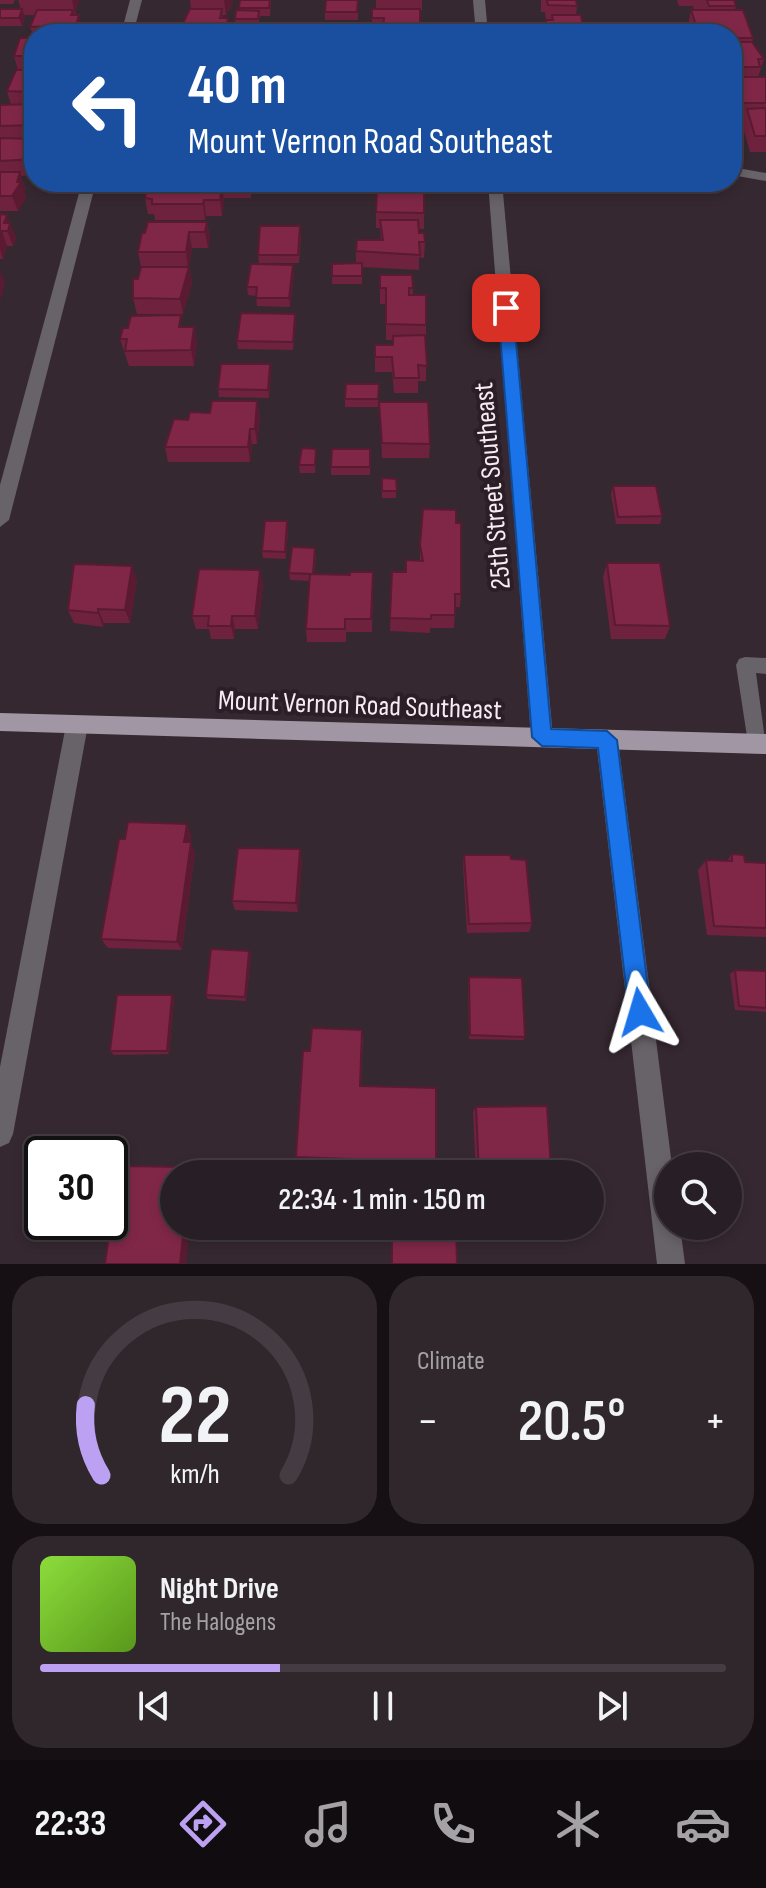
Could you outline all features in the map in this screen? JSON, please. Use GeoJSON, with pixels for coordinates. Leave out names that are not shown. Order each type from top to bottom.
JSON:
{"type":"FeatureCollection","features":[{"type":"Feature","properties":{"kind":"main road","name":"Mount Vernon Road Southeast"},"geometry":{"type":"LineString","coordinates":[[0,722],[762,744]]}},
{"type":"Feature","properties":{"kind":"street"},"geometry":{"type":"LineString","coordinates":[[130,24],[136,0]]}},
{"type":"Feature","properties":{"kind":"street"},"geometry":{"type":"LineString","coordinates":[[479,0],[481,24]]}},
{"type":"Feature","properties":{"kind":"street"},"geometry":{"type":"LineString","coordinates":[[742,173],[766,177]]}},
{"type":"Feature","properties":{"kind":"street"},"geometry":{"type":"LineString","coordinates":[[0,520],[86,192]]}},
{"type":"Feature","properties":{"kind":"street","name":"25th Street Southeast"},"geometry":{"type":"LineString","coordinates":[[496,192],[542,737]]}},
{"type":"Feature","properties":{"kind":"street"},"geometry":{"type":"LineString","coordinates":[[0,1134],[77,725]]}},
{"type":"Feature","properties":{"kind":"street"},"geometry":{"type":"LineString","coordinates":[[607,740],[671,1264]]}},
{"type":"Feature","properties":{"kind":"lane"},"geometry":{"type":"LineString","coordinates":[[762,744],[745,665],[766,666]]}},
{"type":"Feature","properties":{"kind":"building"},"geometry":{"type":"Polygon","coordinates":[[[240,0],[270,0],[269,8],[239,8],[240,0]]]}},
{"type":"Feature","properties":{"kind":"building"},"geometry":{"type":"Polygon","coordinates":[[[326,0],[358,0],[357,12],[325,12],[326,0]]]}},
{"type":"Feature","properties":{"kind":"building"},"geometry":{"type":"Polygon","coordinates":[[[547,0],[576,0],[577,6],[548,5],[547,0]]]}},
{"type":"Feature","properties":{"kind":"building"},"geometry":{"type":"Polygon","coordinates":[[[707,0],[734,0],[736,6],[709,6],[707,0]]]}},
{"type":"Feature","properties":{"kind":"building"},"geometry":{"type":"Polygon","coordinates":[[[0,9],[22,9],[19,18],[0,18],[0,9]]]}},
{"type":"Feature","properties":{"kind":"building"},"geometry":{"type":"Polygon","coordinates":[[[190,9],[222,9],[220,18],[228,18],[227,24],[183,23],[190,9]]]}},
{"type":"Feature","properties":{"kind":"building"},"geometry":{"type":"Polygon","coordinates":[[[372,9],[420,9],[420,24],[383,24],[384,18],[372,18],[372,9]]]}},
{"type":"Feature","properties":{"kind":"building"},"geometry":{"type":"Polygon","coordinates":[[[37,10],[73,10],[71,15],[79,15],[76,24],[31,24],[37,10]]]}},
{"type":"Feature","properties":{"kind":"building"},"geometry":{"type":"Polygon","coordinates":[[[236,10],[259,11],[258,19],[235,19],[236,10]]]}},
{"type":"Feature","properties":{"kind":"building"},"geometry":{"type":"Polygon","coordinates":[[[691,10],[743,10],[753,38],[742,38],[742,24],[696,24],[691,10]]]}},
{"type":"Feature","properties":{"kind":"building"},"geometry":{"type":"Polygon","coordinates":[[[552,15],[581,15],[582,24],[546,24],[546,20],[553,20],[552,15]]]}},
{"type":"Feature","properties":{"kind":"building"},"geometry":{"type":"Polygon","coordinates":[[[20,38],[24,38],[24,56],[14,56],[20,38]]]}},
{"type":"Feature","properties":{"kind":"building"},"geometry":{"type":"Polygon","coordinates":[[[742,42],[752,42],[764,59],[758,59],[760,67],[742,67],[742,42]]]}},
{"type":"Feature","properties":{"kind":"building"},"geometry":{"type":"Polygon","coordinates":[[[16,70],[24,70],[24,92],[7,91],[16,70]]]}},
{"type":"Feature","properties":{"kind":"building"},"geometry":{"type":"Polygon","coordinates":[[[742,77],[766,77],[766,103],[743,103],[742,77]]]}},
{"type":"Feature","properties":{"kind":"building"},"geometry":{"type":"Polygon","coordinates":[[[24,104],[24,125],[0,126],[0,105],[24,104]]]}},
{"type":"Feature","properties":{"kind":"building"},"geometry":{"type":"Polygon","coordinates":[[[766,108],[766,136],[755,136],[747,109],[766,108]]]}},
{"type":"Feature","properties":{"kind":"building"},"geometry":{"type":"Polygon","coordinates":[[[0,138],[24,139],[24,160],[0,161],[0,138]]]}},
{"type":"Feature","properties":{"kind":"building"},"geometry":{"type":"Polygon","coordinates":[[[0,172],[20,172],[17,182],[21,182],[12,196],[0,196],[0,172]]]}},
{"type":"Feature","properties":{"kind":"building"},"geometry":{"type":"Polygon","coordinates":[[[146,192],[221,192],[220,200],[204,200],[203,204],[152,204],[152,199],[145,198],[146,192]]]}},
{"type":"Feature","properties":{"kind":"building"},"geometry":{"type":"Polygon","coordinates":[[[377,192],[424,192],[424,213],[376,212],[377,192]]]}},
{"type":"Feature","properties":{"kind":"building"},"geometry":{"type":"Polygon","coordinates":[[[0,214],[7,215],[4,223],[10,223],[8,231],[2,231],[0,236],[0,214]]]}},
{"type":"Feature","properties":{"kind":"building"},"geometry":{"type":"Polygon","coordinates":[[[380,220],[418,220],[419,233],[424,233],[425,242],[419,242],[420,255],[356,251],[357,240],[383,240],[380,220]]]}},
{"type":"Feature","properties":{"kind":"building"},"geometry":{"type":"Polygon","coordinates":[[[148,222],[207,222],[205,232],[189,232],[186,252],[138,252],[148,222]]]}},
{"type":"Feature","properties":{"kind":"building"},"geometry":{"type":"Polygon","coordinates":[[[260,226],[300,226],[298,255],[258,255],[260,226]]]}},
{"type":"Feature","properties":{"kind":"building"},"geometry":{"type":"Polygon","coordinates":[[[362,263],[362,276],[332,276],[332,264],[362,263]]]}},
{"type":"Feature","properties":{"kind":"building"},"geometry":{"type":"Polygon","coordinates":[[[251,264],[293,265],[289,298],[256,298],[257,287],[247,287],[251,264]]]}},
{"type":"Feature","properties":{"kind":"building"},"geometry":{"type":"Polygon","coordinates":[[[141,267],[189,267],[180,299],[133,298],[133,279],[138,279],[141,267]]]}},
{"type":"Feature","properties":{"kind":"building"},"geometry":{"type":"Polygon","coordinates":[[[380,275],[412,275],[413,288],[409,288],[409,295],[426,295],[426,325],[386,324],[386,288],[380,288],[380,275]]]}},
{"type":"Feature","properties":{"kind":"building"},"geometry":{"type":"Polygon","coordinates":[[[241,313],[295,314],[293,342],[237,341],[241,313]]]}},
{"type":"Feature","properties":{"kind":"building"},"geometry":{"type":"Polygon","coordinates":[[[181,315],[179,327],[194,327],[191,350],[125,351],[127,339],[120,339],[123,328],[128,328],[131,316],[181,315]]]}},
{"type":"Feature","properties":{"kind":"building"},"geometry":{"type":"Polygon","coordinates":[[[425,335],[427,366],[418,365],[419,378],[394,378],[392,357],[375,357],[375,345],[393,345],[393,336],[425,335]]]}},
{"type":"Feature","properties":{"kind":"building"},"geometry":{"type":"Polygon","coordinates":[[[221,364],[270,364],[268,390],[218,389],[221,364]]]}},
{"type":"Feature","properties":{"kind":"building"},"geometry":{"type":"Polygon","coordinates":[[[346,384],[379,384],[378,399],[345,399],[346,384]]]}},
{"type":"Feature","properties":{"kind":"building"},"geometry":{"type":"Polygon","coordinates":[[[212,401],[257,401],[255,429],[250,429],[248,447],[165,447],[174,419],[188,420],[190,412],[210,413],[212,401]]]}},
{"type":"Feature","properties":{"kind":"building"},"geometry":{"type":"Polygon","coordinates":[[[379,402],[428,402],[430,444],[382,443],[379,402]]]}},
{"type":"Feature","properties":{"kind":"building"},"geometry":{"type":"Polygon","coordinates":[[[302,448],[316,449],[315,465],[299,465],[302,448]]]}},
{"type":"Feature","properties":{"kind":"building"},"geometry":{"type":"Polygon","coordinates":[[[332,449],[370,449],[370,467],[331,467],[332,449]]]}},
{"type":"Feature","properties":{"kind":"building"},"geometry":{"type":"Polygon","coordinates":[[[382,478],[396,479],[397,491],[382,491],[382,478]]]}},
{"type":"Feature","properties":{"kind":"building"},"geometry":{"type":"Polygon","coordinates":[[[613,486],[656,486],[662,516],[618,517],[613,486]]]}},
{"type":"Feature","properties":{"kind":"building"},"geometry":{"type":"Polygon","coordinates":[[[423,509],[456,510],[456,523],[461,523],[461,594],[455,594],[455,615],[431,615],[431,619],[390,618],[392,572],[406,572],[406,560],[423,561],[420,545],[423,509]]]}},
{"type":"Feature","properties":{"kind":"building"},"geometry":{"type":"Polygon","coordinates":[[[265,521],[287,521],[285,552],[262,551],[265,521]]]}},
{"type":"Feature","properties":{"kind":"building"},"geometry":{"type":"Polygon","coordinates":[[[292,547],[315,548],[313,574],[289,573],[292,547]]]}},
{"type":"Feature","properties":{"kind":"building"},"geometry":{"type":"Polygon","coordinates":[[[607,563],[660,563],[670,626],[615,625],[607,563]]]}},
{"type":"Feature","properties":{"kind":"building"},"geometry":{"type":"Polygon","coordinates":[[[74,564],[132,566],[125,610],[98,609],[98,613],[68,610],[74,564]]]}},
{"type":"Feature","properties":{"kind":"building"},"geometry":{"type":"Polygon","coordinates":[[[199,569],[260,570],[255,616],[232,616],[231,626],[208,626],[209,616],[192,616],[199,569]]]}},
{"type":"Feature","properties":{"kind":"building"},"geometry":{"type":"Polygon","coordinates":[[[350,572],[373,572],[371,619],[345,619],[345,629],[306,629],[310,574],[350,575],[350,572]]]}},
{"type":"Feature","properties":{"kind":"building"},"geometry":{"type":"Polygon","coordinates":[[[128,822],[187,824],[184,842],[191,842],[177,942],[101,939],[119,839],[125,839],[128,822]]]}},
{"type":"Feature","properties":{"kind":"building"},"geometry":{"type":"Polygon","coordinates":[[[238,848],[300,849],[296,903],[232,901],[238,848]]]}},
{"type":"Feature","properties":{"kind":"building"},"geometry":{"type":"Polygon","coordinates":[[[732,854],[744,855],[745,862],[766,863],[766,928],[714,926],[706,860],[732,861],[732,854]]]}},
{"type":"Feature","properties":{"kind":"building"},"geometry":{"type":"Polygon","coordinates":[[[464,855],[510,855],[511,859],[526,860],[532,923],[469,924],[464,855]]]}},
{"type":"Feature","properties":{"kind":"building"},"geometry":{"type":"Polygon","coordinates":[[[211,949],[249,951],[245,997],[206,995],[211,949]]]}},
{"type":"Feature","properties":{"kind":"building"},"geometry":{"type":"Polygon","coordinates":[[[735,970],[766,971],[766,1008],[739,1006],[735,970]]]}},
{"type":"Feature","properties":{"kind":"building"},"geometry":{"type":"Polygon","coordinates":[[[469,977],[522,978],[525,1037],[470,1035],[469,977]]]}},
{"type":"Feature","properties":{"kind":"building"},"geometry":{"type":"Polygon","coordinates":[[[117,995],[172,995],[167,1051],[110,1051],[117,995]]]}},
{"type":"Feature","properties":{"kind":"building"},"geometry":{"type":"Polygon","coordinates":[[[312,1028],[362,1030],[360,1086],[436,1088],[436,1160],[296,1157],[303,1051],[310,1051],[312,1028]]]}},
{"type":"Feature","properties":{"kind":"building"},"geometry":{"type":"Polygon","coordinates":[[[547,1106],[550,1160],[478,1160],[476,1107],[547,1106]]]}},
{"type":"Feature","properties":{"kind":"building"},"geometry":{"type":"Polygon","coordinates":[[[128,1166],[160,1167],[160,1240],[183,1240],[180,1264],[105,1264],[108,1240],[128,1240],[128,1166]]]}},
{"type":"Feature","properties":{"kind":"building"},"geometry":{"type":"Polygon","coordinates":[[[392,1240],[456,1240],[457,1264],[392,1264],[392,1240]]]}},
{"type":"Feature","properties":{"kind":"route"},"geometry":{"type":"LineString","coordinates":[[506,308],[542,737],[607,740],[640,1012]]}}]}
